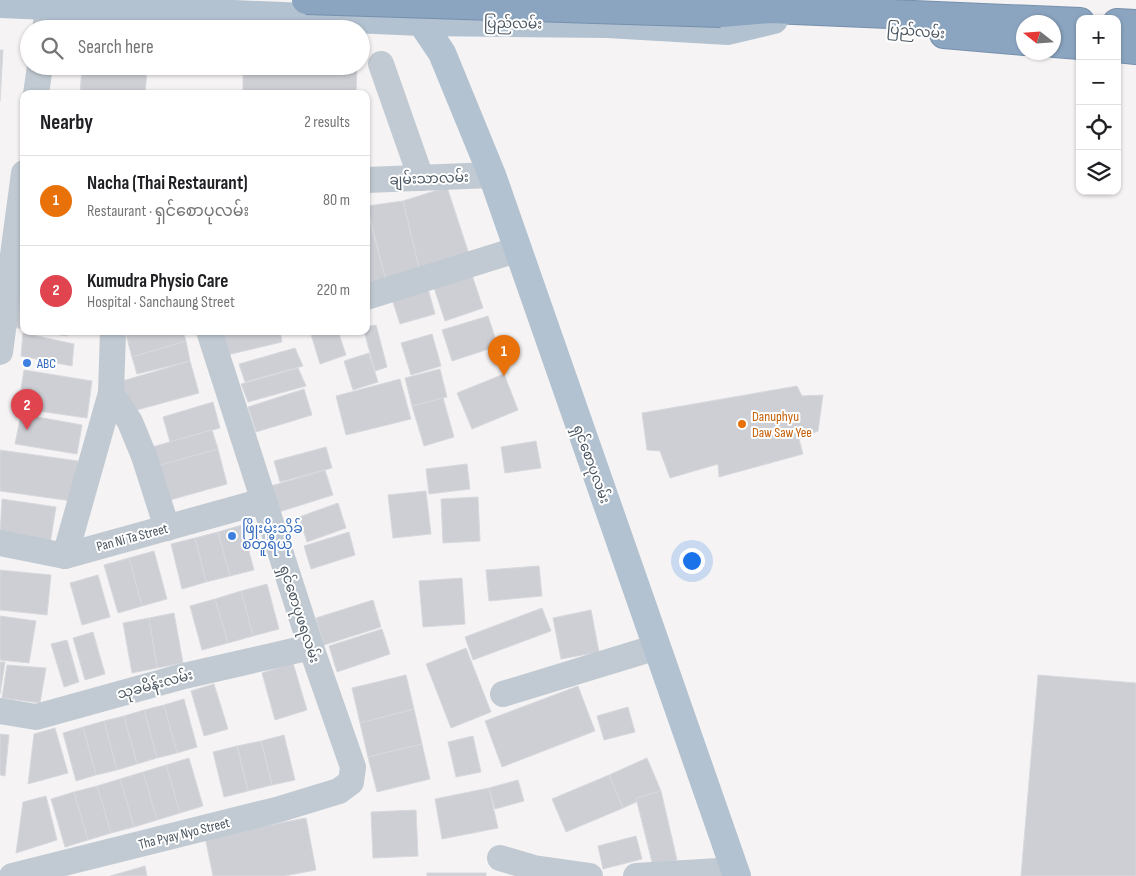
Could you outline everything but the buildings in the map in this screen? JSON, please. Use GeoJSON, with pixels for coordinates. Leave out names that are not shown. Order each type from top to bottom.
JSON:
{"type":"FeatureCollection","features":[{"type":"Feature","properties":{"kind":"highway"},"geometry":{"type":"LineString","coordinates":[[306,0],[721,13],[766,10]]}},
{"type":"Feature","properties":{"kind":"highway","name":"ပြည်လမ်း"},"geometry":{"type":"LineString","coordinates":[[766,10],[1076,22]]}},
{"type":"Feature","properties":{"kind":"highway","name":"ပြည်လမ်း"},"geometry":{"type":"LineString","coordinates":[[766,10],[1016,39]]}},
{"type":"Feature","properties":{"kind":"highway"},"geometry":{"type":"LineString","coordinates":[[1121,23],[1136,24]]}},
{"type":"Feature","properties":{"kind":"highway"},"geometry":{"type":"LineString","coordinates":[[1061,44],[1076,45]]}},
{"type":"Feature","properties":{"kind":"highway"},"geometry":{"type":"LineString","coordinates":[[1121,48],[1136,50]]}},
{"type":"Feature","properties":{"kind":"main road","name":"ပြည်လမ်း"},"geometry":{"type":"LineString","coordinates":[[0,4],[47,17],[449,11],[607,24],[728,30],[766,10]]}},
{"type":"Feature","properties":{"kind":"main road","name":"ရှင်စောပုလမ်း"},"geometry":{"type":"LineString","coordinates":[[419,11],[442,53],[492,175],[516,250],[736,873]]}},
{"type":"Feature","properties":{"kind":"main road"},"geometry":{"type":"LineString","coordinates":[[442,53],[449,11]]}},
{"type":"Feature","properties":{"kind":"street"},"geometry":{"type":"LineString","coordinates":[[381,64],[421,178]]}},
{"type":"Feature","properties":{"kind":"street"},"geometry":{"type":"LineString","coordinates":[[37,90],[39,75]]}},
{"type":"Feature","properties":{"kind":"street","name":"ချမ်းသာလမ်း"},"geometry":{"type":"LineString","coordinates":[[370,180],[492,175]]}},
{"type":"Feature","properties":{"kind":"street"},"geometry":{"type":"LineString","coordinates":[[0,352],[20,204]]}},
{"type":"Feature","properties":{"kind":"street"},"geometry":{"type":"LineString","coordinates":[[370,296],[516,250]]}},
{"type":"Feature","properties":{"kind":"street"},"geometry":{"type":"LineString","coordinates":[[65,556],[111,393],[113,335]]}},
{"type":"Feature","properties":{"kind":"street","name":"ရှင်စောပုဖရလမ်း"},"geometry":{"type":"LineString","coordinates":[[210,335],[311,647],[353,767],[352,782]]}},
{"type":"Feature","properties":{"kind":"street"},"geometry":{"type":"LineString","coordinates":[[111,393],[134,431],[167,528]]}},
{"type":"Feature","properties":{"kind":"street","name":"Pan Ni Ta Street"},"geometry":{"type":"LineString","coordinates":[[0,544],[65,556],[263,501]]}},
{"type":"Feature","properties":{"kind":"street","name":"သုခမိန်းလမ်း"},"geometry":{"type":"LineString","coordinates":[[0,711],[36,717],[184,676],[311,647]]}},
{"type":"Feature","properties":{"kind":"street"},"geometry":{"type":"LineString","coordinates":[[503,694],[657,647]]}},
{"type":"Feature","properties":{"kind":"street","name":"Tha Pyay Nyo Street"},"geometry":{"type":"LineString","coordinates":[[12,876],[280,809],[339,791],[352,782]]}},
{"type":"Feature","properties":{"kind":"street"},"geometry":{"type":"LineString","coordinates":[[500,858],[534,868],[590,876]]}},
{"type":"Feature","properties":{"kind":"street"},"geometry":{"type":"LineString","coordinates":[[636,876],[736,873]]}},
{"type":"Feature","properties":{"kind":"place","name":"ABC"},"geometry":{"type":"Point","coordinates":[27,363]}},
{"type":"Feature","properties":{"kind":"place","name":"Nacha (Thai Restaurant)"},"geometry":{"type":"Point","coordinates":[504,376]}},
{"type":"Feature","properties":{"kind":"place","name":"Danuphyu Daw Saw Yee"},"geometry":{"type":"Point","coordinates":[742,424]}},
{"type":"Feature","properties":{"kind":"place","name":"Kumudra Physio Care"},"geometry":{"type":"Point","coordinates":[27,430]}},
{"type":"Feature","properties":{"kind":"place","name":"ဖြိုးမိုးသိခ် စတူရီယို"},"geometry":{"type":"Point","coordinates":[232,536]}}]}
